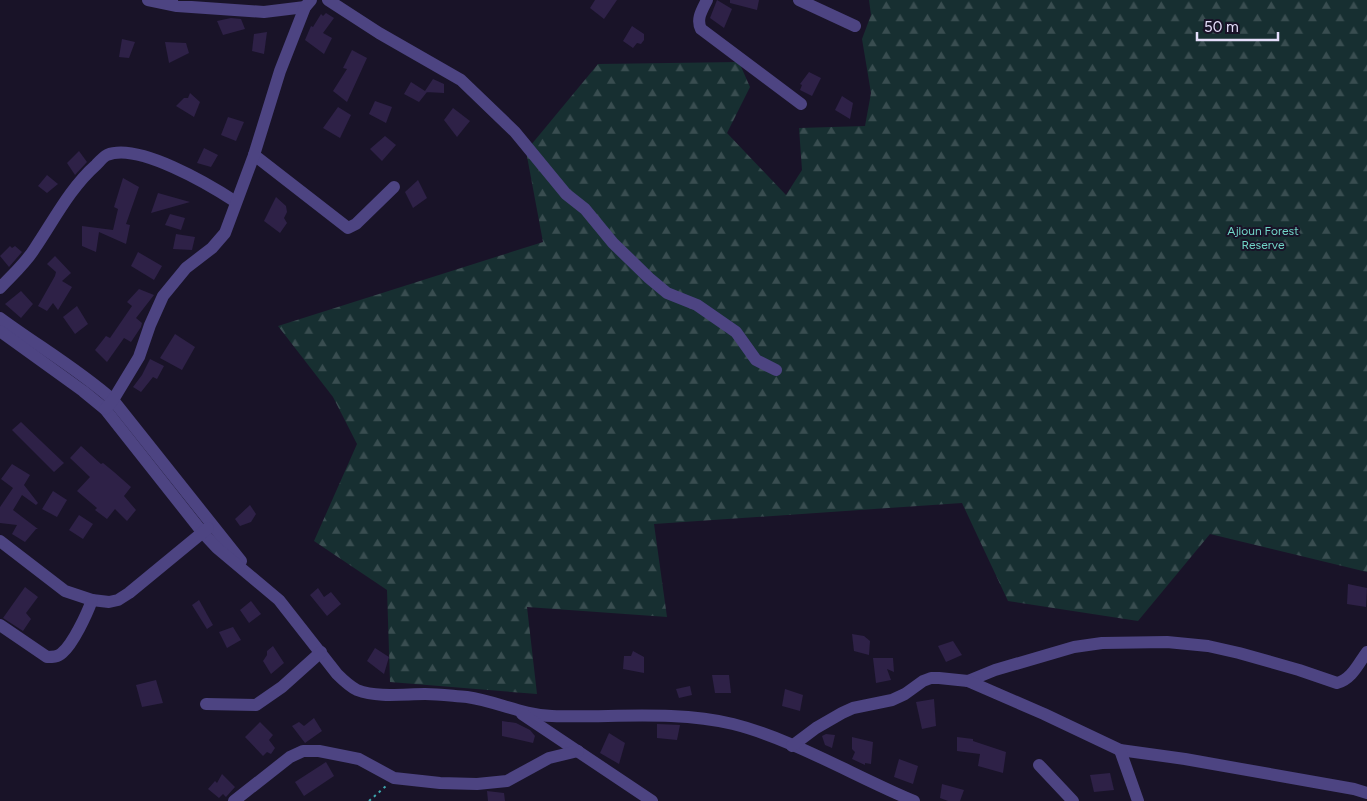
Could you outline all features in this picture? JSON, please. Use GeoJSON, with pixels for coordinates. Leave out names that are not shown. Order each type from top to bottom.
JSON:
{"type":"FeatureCollection","features":[{"type":"Feature","properties":{"kind":"street"},"geometry":{"type":"LineString","coordinates":[[148,0],[176,6],[264,12],[308,4]]}},
{"type":"Feature","properties":{"kind":"street"},"geometry":{"type":"LineString","coordinates":[[328,0],[379,33],[462,80],[515,132],[566,194],[585,209],[613,243],[649,278],[667,293],[697,306],[736,332],[756,360],[776,370]]}},
{"type":"Feature","properties":{"kind":"street"},"geometry":{"type":"LineString","coordinates":[[707,0],[699,18],[701,29],[800,104]]}},
{"type":"Feature","properties":{"kind":"street"},"geometry":{"type":"LineString","coordinates":[[799,0],[855,26]]}},
{"type":"Feature","properties":{"kind":"street"},"geometry":{"type":"LineString","coordinates":[[109,405],[139,357],[163,296],[186,268],[212,248],[225,233],[254,154],[280,70],[308,4]]}},
{"type":"Feature","properties":{"kind":"street"},"geometry":{"type":"LineString","coordinates":[[0,288],[34,250],[59,210],[88,172],[106,156],[125,152],[159,162],[190,174],[236,202]]}},
{"type":"Feature","properties":{"kind":"street"},"geometry":{"type":"LineString","coordinates":[[254,154],[348,228],[356,224],[394,186]]}},
{"type":"Feature","properties":{"kind":"street"},"geometry":{"type":"LineString","coordinates":[[0,318],[35,344],[91,380],[207,529],[217,548],[279,600],[337,674],[357,690],[373,694],[428,694],[466,697],[518,711],[551,716],[670,716],[733,724],[759,732],[792,746],[914,801]]}},
{"type":"Feature","properties":{"kind":"street"},"geometry":{"type":"LineString","coordinates":[[0,331],[83,391],[109,405]]}},
{"type":"Feature","properties":{"kind":"street"},"geometry":{"type":"LineString","coordinates":[[0,541],[65,591],[92,600],[109,602],[118,600],[140,586],[207,529]]}},
{"type":"Feature","properties":{"kind":"street"},"geometry":{"type":"LineString","coordinates":[[0,625],[47,658],[53,657],[62,654],[67,647],[84,621],[92,600]]}},
{"type":"Feature","properties":{"kind":"street"},"geometry":{"type":"LineString","coordinates":[[968,682],[995,670],[1074,647],[1102,643],[1167,642],[1208,646],[1246,655],[1337,683],[1346,680],[1367,652]]}},
{"type":"Feature","properties":{"kind":"street"},"geometry":{"type":"LineString","coordinates":[[206,704],[256,705],[282,688],[321,652]]}},
{"type":"Feature","properties":{"kind":"street"},"geometry":{"type":"LineString","coordinates":[[792,746],[823,723],[842,713],[853,708],[892,700],[931,678],[968,682],[1044,714],[1120,750],[1354,789],[1367,793]]}},
{"type":"Feature","properties":{"kind":"street"},"geometry":{"type":"LineString","coordinates":[[518,711],[652,801]]}},
{"type":"Feature","properties":{"kind":"street"},"geometry":{"type":"LineString","coordinates":[[1120,750],[1138,801]]}},
{"type":"Feature","properties":{"kind":"street"},"geometry":{"type":"LineString","coordinates":[[234,801],[290,757],[303,751],[319,751],[359,759],[394,778],[440,783],[495,783],[512,778],[549,758],[578,751]]}},
{"type":"Feature","properties":{"kind":"street"},"geometry":{"type":"LineString","coordinates":[[1039,765],[1073,801]]}},
{"type":"Feature","properties":{"kind":"path"},"geometry":{"type":"LineString","coordinates":[[369,801],[394,778]]}},
{"type":"Feature","properties":{"kind":"green space","name":"Ajloun Forest Reserve"},"geometry":{"type":"Polygon","coordinates":[[[869,0],[1367,0],[1367,572],[1210,534],[1138,621],[1008,601],[962,503],[654,524],[667,617],[527,607],[537,694],[390,682],[387,590],[314,541],[357,444],[333,397],[278,326],[543,242],[526,151],[598,64],[739,62],[750,87],[727,133],[786,195],[802,170],[799,128],[865,126],[871,93],[862,39],[871,15],[869,0]]]}},
{"type":"Feature","properties":{"kind":"building"},"geometry":{"type":"Polygon","coordinates":[[[595,0],[617,0],[604,19],[590,8],[595,0]]]}},
{"type":"Feature","properties":{"kind":"building"},"geometry":{"type":"Polygon","coordinates":[[[717,0],[732,9],[724,28],[710,18],[717,0]]]}},
{"type":"Feature","properties":{"kind":"building"},"geometry":{"type":"Polygon","coordinates":[[[730,0],[759,0],[757,10],[730,3],[730,0]]]}},
{"type":"Feature","properties":{"kind":"building"},"geometry":{"type":"Polygon","coordinates":[[[326,13],[334,18],[323,33],[332,38],[324,54],[305,40],[311,26],[313,27],[321,14],[323,16],[326,13]]]}},
{"type":"Feature","properties":{"kind":"building"},"geometry":{"type":"Polygon","coordinates":[[[231,18],[241,19],[245,29],[223,35],[217,21],[231,18]]]}},
{"type":"Feature","properties":{"kind":"building"},"geometry":{"type":"Polygon","coordinates":[[[632,26],[644,34],[644,40],[641,44],[637,43],[633,48],[623,41],[632,26]]]}},
{"type":"Feature","properties":{"kind":"building"},"geometry":{"type":"Polygon","coordinates":[[[267,32],[264,54],[252,51],[254,34],[267,32]]]}},
{"type":"Feature","properties":{"kind":"building"},"geometry":{"type":"Polygon","coordinates":[[[122,39],[135,42],[129,58],[119,57],[122,39]]]}},
{"type":"Feature","properties":{"kind":"building"},"geometry":{"type":"Polygon","coordinates":[[[165,42],[186,43],[189,53],[169,63],[165,42]]]}},
{"type":"Feature","properties":{"kind":"building"},"geometry":{"type":"Polygon","coordinates":[[[352,50],[367,58],[347,102],[333,91],[347,69],[343,68],[352,50]]]}},
{"type":"Feature","properties":{"kind":"building"},"geometry":{"type":"Polygon","coordinates":[[[809,72],[821,78],[812,96],[800,90],[802,85],[800,84],[809,72]]]}},
{"type":"Feature","properties":{"kind":"building"},"geometry":{"type":"Polygon","coordinates":[[[433,79],[444,84],[444,93],[427,92],[419,102],[404,94],[411,82],[425,91],[433,79]]]}},
{"type":"Feature","properties":{"kind":"building"},"geometry":{"type":"Polygon","coordinates":[[[190,93],[200,102],[194,117],[176,106],[184,98],[188,98],[190,93]]]}},
{"type":"Feature","properties":{"kind":"building"},"geometry":{"type":"Polygon","coordinates":[[[842,96],[853,103],[850,119],[835,110],[842,96]]]}},
{"type":"Feature","properties":{"kind":"building"},"geometry":{"type":"Polygon","coordinates":[[[375,101],[392,107],[386,123],[369,114],[375,101]]]}},
{"type":"Feature","properties":{"kind":"building"},"geometry":{"type":"Polygon","coordinates":[[[338,107],[351,115],[340,138],[323,128],[338,107]]]}},
{"type":"Feature","properties":{"kind":"building"},"geometry":{"type":"Polygon","coordinates":[[[453,108],[470,121],[457,137],[444,120],[453,108]]]}},
{"type":"Feature","properties":{"kind":"building"},"geometry":{"type":"Polygon","coordinates":[[[228,117],[244,122],[236,141],[221,135],[228,117]]]}},
{"type":"Feature","properties":{"kind":"building"},"geometry":{"type":"Polygon","coordinates":[[[385,136],[396,145],[382,161],[370,149],[385,136]]]}},
{"type":"Feature","properties":{"kind":"building"},"geometry":{"type":"Polygon","coordinates":[[[204,148],[218,155],[211,167],[197,163],[204,148]]]}},
{"type":"Feature","properties":{"kind":"building"},"geometry":{"type":"Polygon","coordinates":[[[79,151],[87,162],[75,175],[67,163],[79,151]]]}},
{"type":"Feature","properties":{"kind":"building"},"geometry":{"type":"Polygon","coordinates":[[[47,175],[58,184],[47,193],[38,186],[47,175]]]}},
{"type":"Feature","properties":{"kind":"building"},"geometry":{"type":"Polygon","coordinates":[[[123,178],[139,187],[126,224],[130,225],[126,244],[99,232],[96,252],[82,246],[82,226],[113,230],[118,209],[114,207],[123,178]]]}},
{"type":"Feature","properties":{"kind":"building"},"geometry":{"type":"Polygon","coordinates":[[[418,180],[427,198],[413,208],[405,192],[418,180]]]}},
{"type":"Feature","properties":{"kind":"building"},"geometry":{"type":"Polygon","coordinates":[[[158,193],[190,202],[151,213],[158,193]]]}},
{"type":"Feature","properties":{"kind":"building"},"geometry":{"type":"Polygon","coordinates":[[[276,197],[286,206],[287,212],[284,218],[287,223],[280,233],[264,221],[276,197]]]}},
{"type":"Feature","properties":{"kind":"building"},"geometry":{"type":"Polygon","coordinates":[[[170,214],[185,218],[181,230],[165,225],[170,214]]]}},
{"type":"Feature","properties":{"kind":"building"},"geometry":{"type":"Polygon","coordinates":[[[176,234],[195,237],[192,250],[173,249],[176,234]]]}},
{"type":"Feature","properties":{"kind":"building"},"geometry":{"type":"Polygon","coordinates":[[[10,246],[12,248],[15,246],[22,252],[9,267],[0,256],[10,246]]]}},
{"type":"Feature","properties":{"kind":"building"},"geometry":{"type":"Polygon","coordinates":[[[138,252],[162,266],[154,280],[131,266],[138,252]]]}},
{"type":"Feature","properties":{"kind":"building"},"geometry":{"type":"Polygon","coordinates":[[[55,256],[71,273],[62,281],[72,287],[58,310],[53,303],[47,311],[38,306],[55,276],[56,272],[47,264],[55,256]]]}},
{"type":"Feature","properties":{"kind":"building"},"geometry":{"type":"Polygon","coordinates":[[[139,289],[154,295],[136,318],[142,323],[141,327],[131,342],[124,338],[107,362],[95,350],[106,336],[110,338],[132,306],[127,302],[139,289]]]}},
{"type":"Feature","properties":{"kind":"building"},"geometry":{"type":"Polygon","coordinates":[[[21,291],[33,304],[21,318],[5,304],[21,291]]]}},
{"type":"Feature","properties":{"kind":"building"},"geometry":{"type":"Polygon","coordinates":[[[77,306],[88,324],[75,334],[63,317],[77,306]]]}},
{"type":"Feature","properties":{"kind":"building"},"geometry":{"type":"Polygon","coordinates":[[[175,334],[195,347],[182,370],[160,358],[175,334]]]}},
{"type":"Feature","properties":{"kind":"building"},"geometry":{"type":"Polygon","coordinates":[[[150,359],[164,366],[157,379],[153,377],[141,392],[133,387],[150,359]]]}},
{"type":"Feature","properties":{"kind":"building"},"geometry":{"type":"Polygon","coordinates":[[[21,422],[64,463],[54,472],[12,430],[21,422]]]}},
{"type":"Feature","properties":{"kind":"building"},"geometry":{"type":"Polygon","coordinates":[[[81,446],[131,487],[124,496],[136,510],[127,521],[115,509],[107,519],[95,510],[97,508],[77,491],[90,477],[70,458],[81,446]]]}},
{"type":"Feature","properties":{"kind":"building"},"geometry":{"type":"Polygon","coordinates":[[[12,464],[30,475],[24,485],[38,503],[36,505],[22,495],[13,510],[38,529],[25,542],[12,534],[17,525],[0,523],[0,507],[13,488],[1,479],[12,464]]]}},
{"type":"Feature","properties":{"kind":"building"},"geometry":{"type":"Polygon","coordinates":[[[53,491],[67,500],[57,517],[42,509],[53,491]]]}},
{"type":"Feature","properties":{"kind":"building"},"geometry":{"type":"Polygon","coordinates":[[[250,505],[256,514],[251,522],[240,526],[235,519],[250,505]]]}},
{"type":"Feature","properties":{"kind":"building"},"geometry":{"type":"Polygon","coordinates":[[[79,515],[93,524],[83,539],[69,530],[79,515]]]}},
{"type":"Feature","properties":{"kind":"building"},"geometry":{"type":"Polygon","coordinates":[[[1348,584],[1367,588],[1366,607],[1347,604],[1348,584]]]}},
{"type":"Feature","properties":{"kind":"building"},"geometry":{"type":"Polygon","coordinates":[[[25,587],[38,597],[26,613],[31,619],[23,631],[3,618],[25,587]]]}},
{"type":"Feature","properties":{"kind":"building"},"geometry":{"type":"Polygon","coordinates":[[[318,588],[324,597],[331,592],[341,604],[327,616],[310,595],[318,588]]]}},
{"type":"Feature","properties":{"kind":"building"},"geometry":{"type":"Polygon","coordinates":[[[199,600],[213,625],[207,629],[192,605],[199,600]]]}},
{"type":"Feature","properties":{"kind":"building"},"geometry":{"type":"Polygon","coordinates":[[[251,601],[261,614],[249,623],[240,610],[251,601]]]}},
{"type":"Feature","properties":{"kind":"building"},"geometry":{"type":"Polygon","coordinates":[[[233,627],[241,640],[227,648],[219,632],[233,627]]]}},
{"type":"Feature","properties":{"kind":"building"},"geometry":{"type":"Polygon","coordinates":[[[852,634],[864,636],[870,641],[869,655],[854,651],[852,634]]]}},
{"type":"Feature","properties":{"kind":"building"},"geometry":{"type":"Polygon","coordinates":[[[953,641],[962,655],[946,662],[938,646],[953,641]]]}},
{"type":"Feature","properties":{"kind":"building"},"geometry":{"type":"Polygon","coordinates":[[[273,646],[284,663],[271,674],[263,661],[267,651],[273,646]]]}},
{"type":"Feature","properties":{"kind":"building"},"geometry":{"type":"Polygon","coordinates":[[[375,648],[389,657],[384,674],[367,661],[375,648]]]}},
{"type":"Feature","properties":{"kind":"building"},"geometry":{"type":"Polygon","coordinates":[[[633,651],[644,657],[644,673],[623,669],[624,656],[631,656],[633,651]]]}},
{"type":"Feature","properties":{"kind":"building"},"geometry":{"type":"Polygon","coordinates":[[[873,658],[893,658],[894,672],[887,669],[891,680],[876,683],[873,658]]]}},
{"type":"Feature","properties":{"kind":"building"},"geometry":{"type":"Polygon","coordinates":[[[712,675],[729,675],[731,693],[715,693],[712,675]]]}},
{"type":"Feature","properties":{"kind":"building"},"geometry":{"type":"Polygon","coordinates":[[[156,680],[163,703],[142,707],[136,685],[156,680]]]}},
{"type":"Feature","properties":{"kind":"building"},"geometry":{"type":"Polygon","coordinates":[[[690,686],[692,695],[679,698],[676,689],[690,686]]]}},
{"type":"Feature","properties":{"kind":"building"},"geometry":{"type":"Polygon","coordinates":[[[785,689],[803,695],[800,711],[782,706],[785,689]]]}},
{"type":"Feature","properties":{"kind":"building"},"geometry":{"type":"Polygon","coordinates":[[[934,699],[936,726],[922,729],[916,702],[934,699]]]}},
{"type":"Feature","properties":{"kind":"building"},"geometry":{"type":"Polygon","coordinates":[[[314,718],[322,731],[305,743],[292,726],[299,722],[304,726],[314,718]]]}},
{"type":"Feature","properties":{"kind":"building"},"geometry":{"type":"Polygon","coordinates":[[[502,721],[516,723],[530,730],[535,736],[533,743],[502,736],[502,721]]]}},
{"type":"Feature","properties":{"kind":"building"},"geometry":{"type":"Polygon","coordinates":[[[260,722],[273,735],[269,740],[275,748],[271,754],[267,752],[263,756],[245,737],[260,722]]]}},
{"type":"Feature","properties":{"kind":"building"},"geometry":{"type":"Polygon","coordinates":[[[657,724],[680,725],[677,740],[657,738],[657,724]]]}},
{"type":"Feature","properties":{"kind":"building"},"geometry":{"type":"Polygon","coordinates":[[[609,733],[625,743],[619,764],[600,753],[609,733]]]}},
{"type":"Feature","properties":{"kind":"building"},"geometry":{"type":"Polygon","coordinates":[[[826,734],[835,735],[832,748],[825,745],[822,736],[826,734]]]}},
{"type":"Feature","properties":{"kind":"building"},"geometry":{"type":"Polygon","coordinates":[[[852,737],[873,742],[871,764],[865,763],[865,765],[852,759],[855,752],[852,749],[852,737]]]}},
{"type":"Feature","properties":{"kind":"building"},"geometry":{"type":"Polygon","coordinates":[[[957,737],[973,739],[973,741],[1006,752],[1003,773],[978,766],[980,754],[957,751],[957,737]]]}},
{"type":"Feature","properties":{"kind":"building"},"geometry":{"type":"Polygon","coordinates":[[[899,759],[918,766],[913,784],[894,777],[899,759]]]}},
{"type":"Feature","properties":{"kind":"building"},"geometry":{"type":"Polygon","coordinates":[[[326,762],[334,776],[304,796],[295,782],[326,762]]]}},
{"type":"Feature","properties":{"kind":"building"},"geometry":{"type":"Polygon","coordinates":[[[1110,773],[1114,790],[1094,792],[1090,775],[1110,773]]]}},
{"type":"Feature","properties":{"kind":"building"},"geometry":{"type":"Polygon","coordinates":[[[222,774],[235,787],[226,797],[223,794],[219,798],[208,789],[215,781],[217,783],[222,774]]]}},
{"type":"Feature","properties":{"kind":"building"},"geometry":{"type":"Polygon","coordinates":[[[942,784],[964,790],[960,801],[948,801],[940,798],[942,784]]]}},
{"type":"Feature","properties":{"kind":"building"},"geometry":{"type":"Polygon","coordinates":[[[487,791],[504,793],[505,801],[488,801],[487,791]]]}}]}
